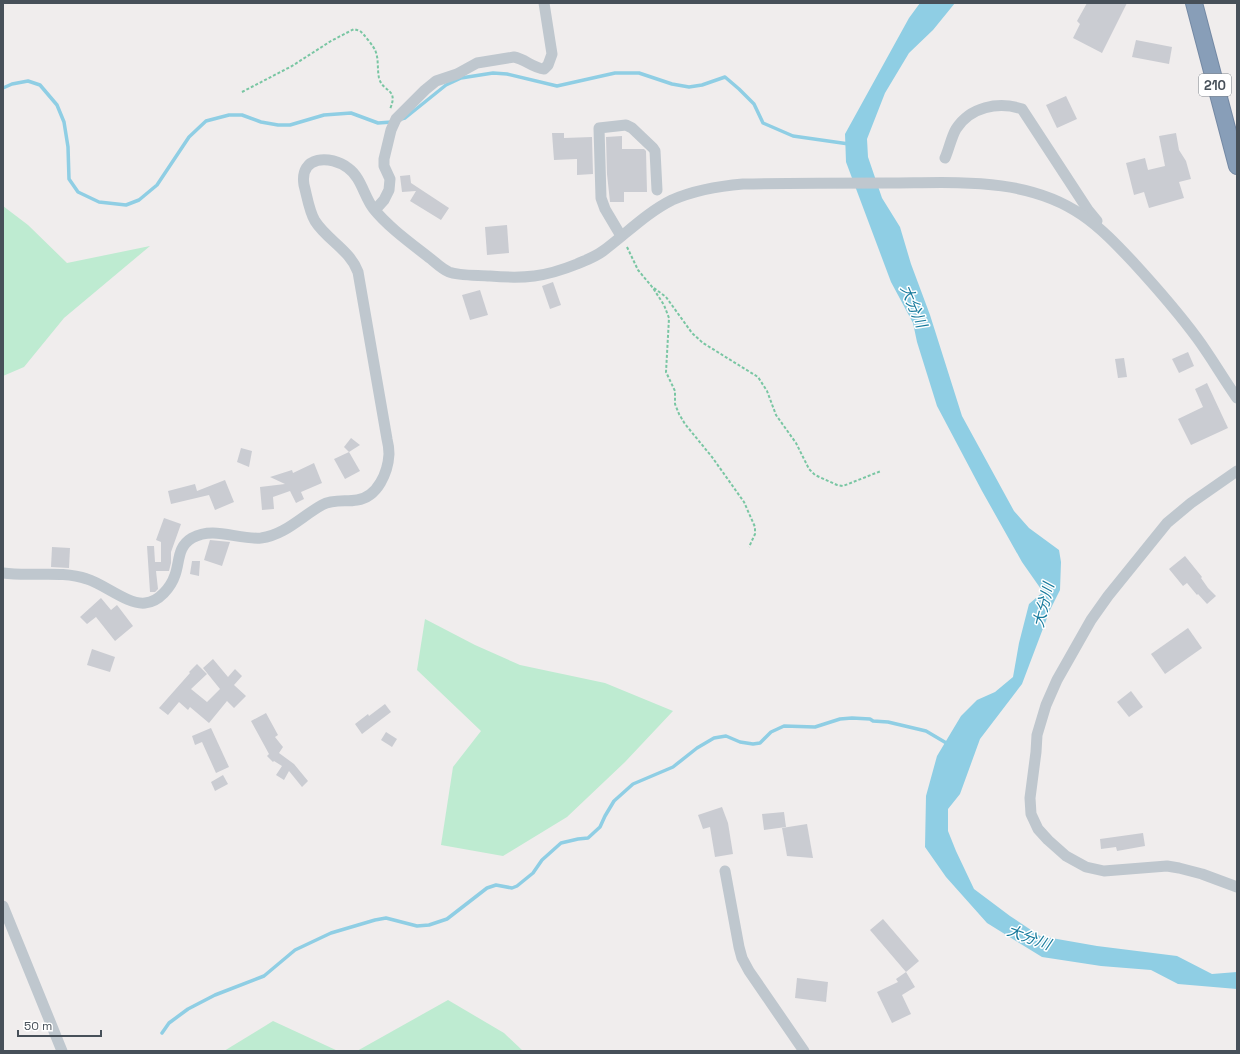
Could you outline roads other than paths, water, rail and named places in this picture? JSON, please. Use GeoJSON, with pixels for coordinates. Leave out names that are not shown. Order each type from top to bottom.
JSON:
{"type":"FeatureCollection","features":[{"type":"Feature","properties":{"kind":"highway","name":"210"},"geometry":{"type":"LineString","coordinates":[[1194,3],[1237,166]]}},
{"type":"Feature","properties":{"kind":"street"},"geometry":{"type":"LineString","coordinates":[[375,210],[384,200],[389,190],[390,179],[384,166],[384,158],[391,130],[396,119],[425,90],[436,81],[457,74],[477,63],[514,57],[539,68],[544,69],[548,65],[552,54],[544,3]]}},
{"type":"Feature","properties":{"kind":"street"},"geometry":{"type":"LineString","coordinates":[[945,158],[957,129],[962,122],[974,112],[983,107],[990,106],[1008,106],[1022,109],[1088,210],[1108,236],[1177,312],[1198,339],[1237,398]]}},
{"type":"Feature","properties":{"kind":"street"},"geometry":{"type":"LineString","coordinates":[[621,236],[605,209],[601,198],[599,128],[626,125],[632,128],[653,148],[655,151],[657,190]]}},
{"type":"Feature","properties":{"kind":"street"},"geometry":{"type":"LineString","coordinates":[[3,573],[75,576],[96,582],[121,596],[138,603],[146,603],[162,595],[175,574],[181,550],[192,539],[209,533],[250,538],[267,536],[291,526],[324,504],[361,499],[367,497],[375,490],[385,474],[389,454],[361,285],[358,272],[351,258],[321,228],[312,215],[304,182],[305,173],[307,168],[312,163],[320,159],[328,159],[342,164],[350,169],[375,210],[402,236],[423,253],[444,269],[454,273],[511,278],[534,277],[548,274],[591,258],[603,251],[649,214],[672,200],[698,191],[744,184],[948,183],[999,185],[1032,192],[1057,202],[1080,214],[1108,236]]}},
{"type":"Feature","properties":{"kind":"street"},"geometry":{"type":"LineString","coordinates":[[1237,471],[1182,510],[1168,523],[1108,596],[1091,620],[1057,680],[1046,705],[1037,735],[1030,798],[1031,814],[1038,829],[1066,856],[1086,867],[1104,871],[1167,866],[1202,874],[1237,888]]}},
{"type":"Feature","properties":{"kind":"street"},"geometry":{"type":"LineString","coordinates":[[725,871],[737,941],[742,958],[804,1051]]}},
{"type":"Feature","properties":{"kind":"street"},"geometry":{"type":"LineString","coordinates":[[3,906],[62,1051]]}},
{"type":"Feature","properties":{"kind":"water","name":"大分川"},"geometry":{"type":"Polygon","coordinates":[[[920,3],[955,3],[933,30],[909,53],[885,93],[867,139],[868,157],[882,198],[900,227],[962,416],[1014,511],[1029,528],[1059,550],[1061,562],[1060,590],[1050,610],[1022,684],[980,739],[960,794],[948,809],[948,831],[974,889],[1040,936],[1097,946],[1177,956],[1212,974],[1237,972],[1237,989],[1178,984],[1151,970],[1101,966],[1042,957],[987,923],[946,877],[925,847],[926,796],[937,756],[961,716],[977,700],[995,692],[1013,677],[1019,643],[1029,604],[1043,592],[1022,562],[937,406],[917,342],[913,323],[891,282],[846,162],[845,134],[909,18],[920,3]]]}},
{"type":"Feature","properties":{"kind":"waterway"},"geometry":{"type":"LineString","coordinates":[[401,119],[405,118],[446,85],[461,78],[493,73],[507,74],[557,86],[615,73],[639,73],[672,84],[689,87],[702,85],[725,77],[754,104],[763,123],[793,136],[849,144]]}},
{"type":"Feature","properties":{"kind":"waterway"},"geometry":{"type":"LineString","coordinates":[[3,88],[12,84],[28,81],[40,85],[57,105],[64,122],[68,147],[69,179],[78,192],[99,202],[126,205],[139,200],[157,185],[189,137],[206,121],[229,115],[242,115],[261,122],[278,125],[290,125],[324,115],[351,113],[378,123],[392,122]]}},
{"type":"Feature","properties":{"kind":"waterway"},"geometry":{"type":"LineString","coordinates":[[162,1033],[169,1023],[188,1009],[215,995],[264,976],[295,950],[331,933],[386,918],[417,926],[429,925],[447,919],[487,888],[496,885],[512,888],[517,886],[533,873],[542,860],[561,843],[588,838],[600,827],[614,801],[633,784],[673,767],[697,748],[714,738],[726,736],[740,742],[753,744],[760,743],[771,732],[784,726],[815,727],[840,719],[852,718],[888,722],[926,731],[948,744]]}}]}
